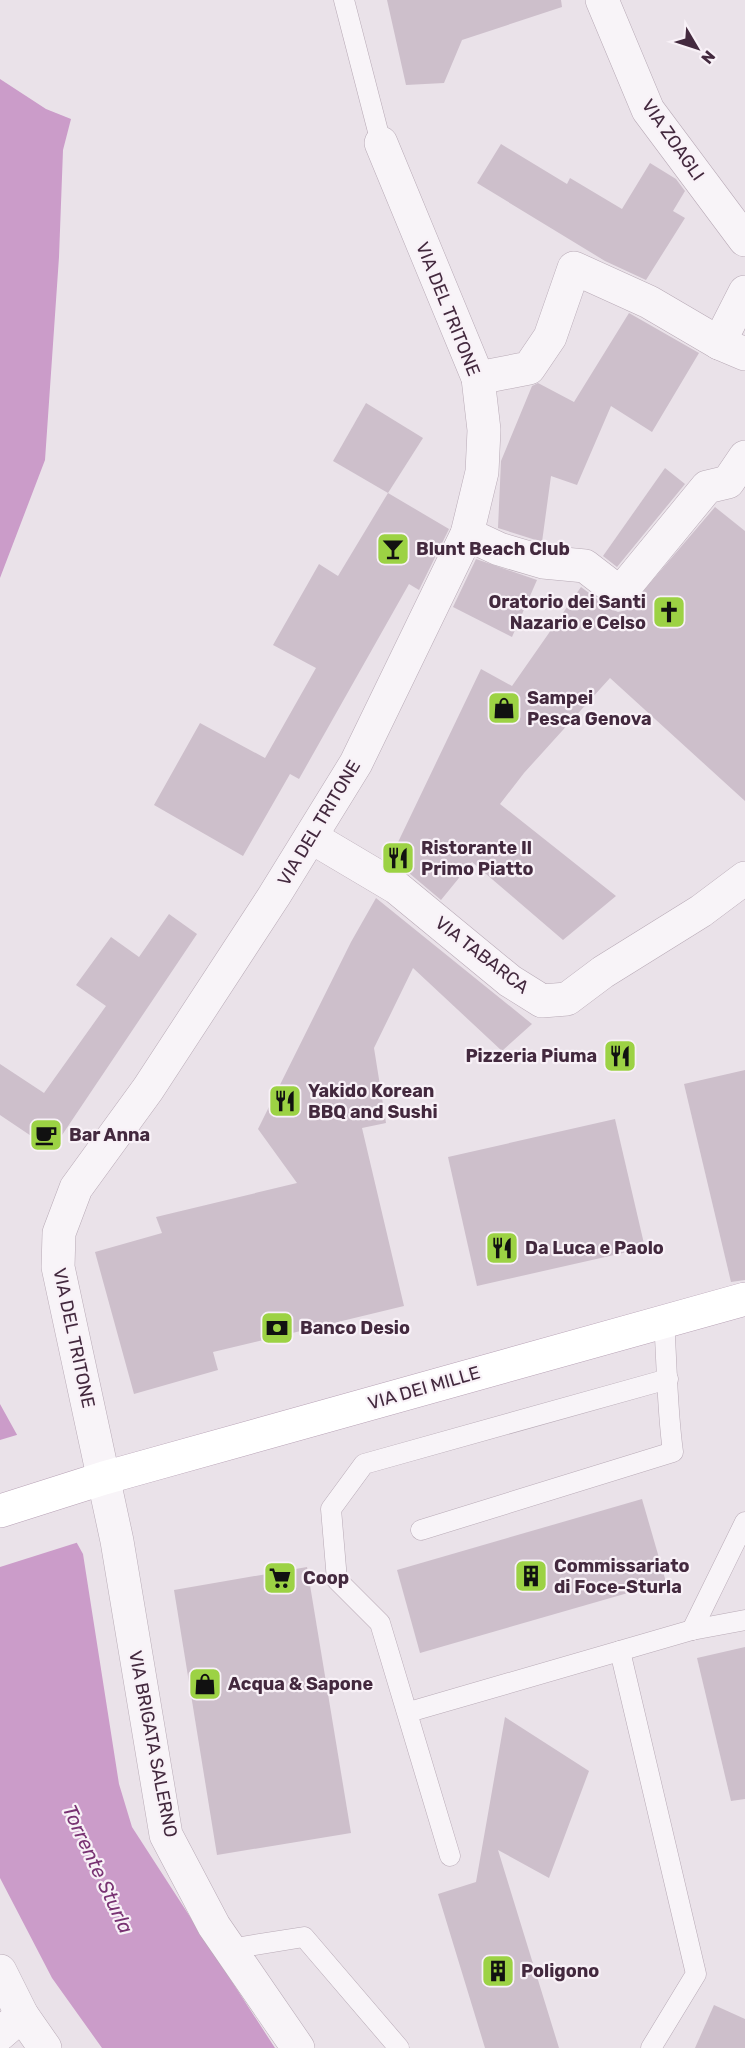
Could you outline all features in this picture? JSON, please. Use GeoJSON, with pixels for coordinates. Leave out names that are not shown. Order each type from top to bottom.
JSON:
{"type":"FeatureCollection","features":[{"type":"Feature","properties":{"kind":"main road","name":"VIA DEI MILLE"},"geometry":{"type":"LineString","coordinates":[[0,1511],[92,1482],[745,1299]]}},
{"type":"Feature","properties":{"kind":"street","name":"VIA ZOAGLI"},"geometry":{"type":"LineString","coordinates":[[602,0],[648,110],[745,240]]}},
{"type":"Feature","properties":{"kind":"street","name":"VIA DEL TRITONE"},"geometry":{"type":"LineString","coordinates":[[92,1482],[58,1267],[59,1233],[76,1188],[155,1079],[356,763],[467,534],[482,472],[484,430],[477,378],[381,143]]}},
{"type":"Feature","properties":{"kind":"street"},"geometry":{"type":"LineString","coordinates":[[477,378],[529,368],[550,337],[574,268],[649,302],[732,348],[745,292]]}},
{"type":"Feature","properties":{"kind":"street"},"geometry":{"type":"LineString","coordinates":[[467,534],[499,549],[543,562],[585,566],[620,593],[707,487],[729,482],[745,457]]}},
{"type":"Feature","properties":{"kind":"street","name":"VIA TABARCA"},"geometry":{"type":"LineString","coordinates":[[311,837],[397,888],[510,981],[542,1001],[567,999],[603,972],[701,911],[745,878]]}},
{"type":"Feature","properties":{"kind":"street","name":"VIA BRIGATA SALERNO"},"geometry":{"type":"LineString","coordinates":[[92,1482],[117,1541],[166,1834],[214,1926],[298,2048]]}},
{"type":"Feature","properties":{"kind":"street"},"geometry":{"type":"LineString","coordinates":[[0,1971],[11,2024],[45,2048]]}},
{"type":"Feature","properties":{"kind":"lane"},"geometry":{"type":"LineString","coordinates":[[344,0],[381,143]]}},
{"type":"Feature","properties":{"kind":"lane"},"geometry":{"type":"LineString","coordinates":[[421,1530],[673,1452],[668,1415],[664,1320]]}},
{"type":"Feature","properties":{"kind":"lane"},"geometry":{"type":"LineString","coordinates":[[450,1856],[409,1712],[380,1623],[337,1580],[331,1509],[364,1464],[668,1379]]}},
{"type":"Feature","properties":{"kind":"lane"},"geometry":{"type":"LineString","coordinates":[[692,1630],[745,1522]]}},
{"type":"Feature","properties":{"kind":"lane"},"geometry":{"type":"LineString","coordinates":[[409,1712],[692,1630],[745,1620]]}},
{"type":"Feature","properties":{"kind":"lane"},"geometry":{"type":"LineString","coordinates":[[620,1652],[696,1974],[651,2048]]}},
{"type":"Feature","properties":{"kind":"lane"},"geometry":{"type":"LineString","coordinates":[[230,1949],[304,1937],[399,2048]]}},
{"type":"Feature","properties":{"kind":"water"},"geometry":{"type":"Polygon","coordinates":[[[0,79],[46,109],[71,119],[63,150],[59,257],[45,460],[0,578],[0,79]]]}},
{"type":"Feature","properties":{"kind":"water","name":"Torrente Sturla"},"geometry":{"type":"Polygon","coordinates":[[[0,1404],[83,1554],[119,1784],[132,1827],[275,2048],[102,2048],[52,1978],[0,1878],[0,1404]]]}},
{"type":"Feature","properties":{"kind":"pier"},"geometry":{"type":"Polygon","coordinates":[[[20,1434],[79,1542],[0,1567],[0,1440],[20,1434]]]}},
{"type":"Feature","properties":{"kind":"building"},"geometry":{"type":"Polygon","coordinates":[[[387,0],[561,0],[562,7],[462,40],[444,83],[406,85],[387,0]]]}},
{"type":"Feature","properties":{"kind":"building"},"geometry":{"type":"Polygon","coordinates":[[[501,144],[567,184],[570,178],[622,209],[650,163],[676,179],[685,191],[673,211],[685,218],[646,280],[605,261],[477,183],[501,144]]]}},
{"type":"Feature","properties":{"kind":"building"},"geometry":{"type":"Polygon","coordinates":[[[629,313],[699,353],[652,432],[611,406],[577,485],[551,476],[542,542],[498,528],[501,461],[532,386],[538,383],[574,402],[629,313]]]}},
{"type":"Feature","properties":{"kind":"building"},"geometry":{"type":"Polygon","coordinates":[[[366,403],[423,438],[388,493],[333,461],[366,403]]]}},
{"type":"Feature","properties":{"kind":"building"},"geometry":{"type":"Polygon","coordinates":[[[665,468],[685,484],[617,567],[603,556],[665,468]]]}},
{"type":"Feature","properties":{"kind":"building"},"geometry":{"type":"Polygon","coordinates":[[[388,493],[449,529],[419,590],[409,584],[299,779],[290,774],[243,856],[154,805],[200,723],[265,758],[316,668],[273,645],[319,564],[338,576],[388,493]]]}},
{"type":"Feature","properties":{"kind":"building"},"geometry":{"type":"Polygon","coordinates":[[[715,507],[745,531],[745,801],[610,678],[524,773],[500,804],[616,896],[563,940],[472,862],[441,900],[409,873],[389,861],[481,669],[512,686],[581,587],[609,608],[618,612],[627,610],[715,507]]]}},
{"type":"Feature","properties":{"kind":"building"},"geometry":{"type":"Polygon","coordinates":[[[476,559],[537,580],[512,637],[453,607],[476,559]]]}},
{"type":"Feature","properties":{"kind":"building"},"geometry":{"type":"Polygon","coordinates":[[[376,898],[532,1024],[502,1051],[413,968],[374,1048],[386,1123],[362,1128],[404,1306],[213,1352],[218,1370],[134,1394],[95,1252],[162,1233],[156,1217],[297,1183],[258,1129],[351,942],[376,898]]]}},
{"type":"Feature","properties":{"kind":"building"},"geometry":{"type":"Polygon","coordinates":[[[169,914],[197,934],[52,1150],[0,1115],[0,1064],[44,1093],[106,1006],[76,985],[111,937],[139,957],[169,914]]]}},
{"type":"Feature","properties":{"kind":"building"},"geometry":{"type":"Polygon","coordinates":[[[745,1070],[745,1280],[731,1282],[684,1084],[745,1070]]]}},
{"type":"Feature","properties":{"kind":"building"},"geometry":{"type":"Polygon","coordinates":[[[615,1119],[645,1248],[477,1286],[448,1157],[615,1119]]]}},
{"type":"Feature","properties":{"kind":"building","name":"Commissariato di Foce-Sturla"},"geometry":{"type":"Polygon","coordinates":[[[642,1499],[666,1582],[420,1653],[397,1570],[642,1499]]]}},
{"type":"Feature","properties":{"kind":"building"},"geometry":{"type":"Polygon","coordinates":[[[307,1567],[351,1833],[217,1855],[174,1590],[307,1567]]]}},
{"type":"Feature","properties":{"kind":"building"},"geometry":{"type":"Polygon","coordinates":[[[745,1647],[745,1799],[731,1801],[697,1658],[745,1647]]]}},
{"type":"Feature","properties":{"kind":"building"},"geometry":{"type":"Polygon","coordinates":[[[505,1717],[589,1771],[549,1878],[498,1850],[559,2048],[485,2048],[438,1894],[476,1882],[505,1717]]]}},
{"type":"Feature","properties":{"kind":"building"},"geometry":{"type":"Polygon","coordinates":[[[714,2005],[745,2019],[745,2048],[695,2048],[714,2005]]]}},
{"type":"Feature","properties":{"kind":"place","name":"Blunt Beach Club"},"geometry":{"type":"Point","coordinates":[393,549]}},
{"type":"Feature","properties":{"kind":"place","name":"Oratorio dei Santi Nazario e Celso"},"geometry":{"type":"Point","coordinates":[669,612]}},
{"type":"Feature","properties":{"kind":"place","name":"Sampei Pesca Genova"},"geometry":{"type":"Point","coordinates":[504,708]}},
{"type":"Feature","properties":{"kind":"place","name":"Ristorante Il Primo Piatto"},"geometry":{"type":"Point","coordinates":[398,858]}},
{"type":"Feature","properties":{"kind":"place","name":"Pizzeria Piuma"},"geometry":{"type":"Point","coordinates":[620,1056]}},
{"type":"Feature","properties":{"kind":"place","name":"Yakido Korean BBQ and Sushi"},"geometry":{"type":"Point","coordinates":[285,1101]}},
{"type":"Feature","properties":{"kind":"place","name":"Bar Anna"},"geometry":{"type":"Point","coordinates":[46,1135]}},
{"type":"Feature","properties":{"kind":"place","name":"Da Luca e Paolo"},"geometry":{"type":"Point","coordinates":[502,1248]}},
{"type":"Feature","properties":{"kind":"place","name":"Banco Desio"},"geometry":{"type":"Point","coordinates":[277,1328]}},
{"type":"Feature","properties":{"kind":"place","name":"Commissariato di Foce-Sturla"},"geometry":{"type":"Point","coordinates":[531,1576]}},
{"type":"Feature","properties":{"kind":"place","name":"Coop"},"geometry":{"type":"Point","coordinates":[280,1578]}},
{"type":"Feature","properties":{"kind":"place","name":"Acqua & Sapone"},"geometry":{"type":"Point","coordinates":[205,1684]}},
{"type":"Feature","properties":{"kind":"place","name":"Poligono"},"geometry":{"type":"Point","coordinates":[498,1971]}}]}
